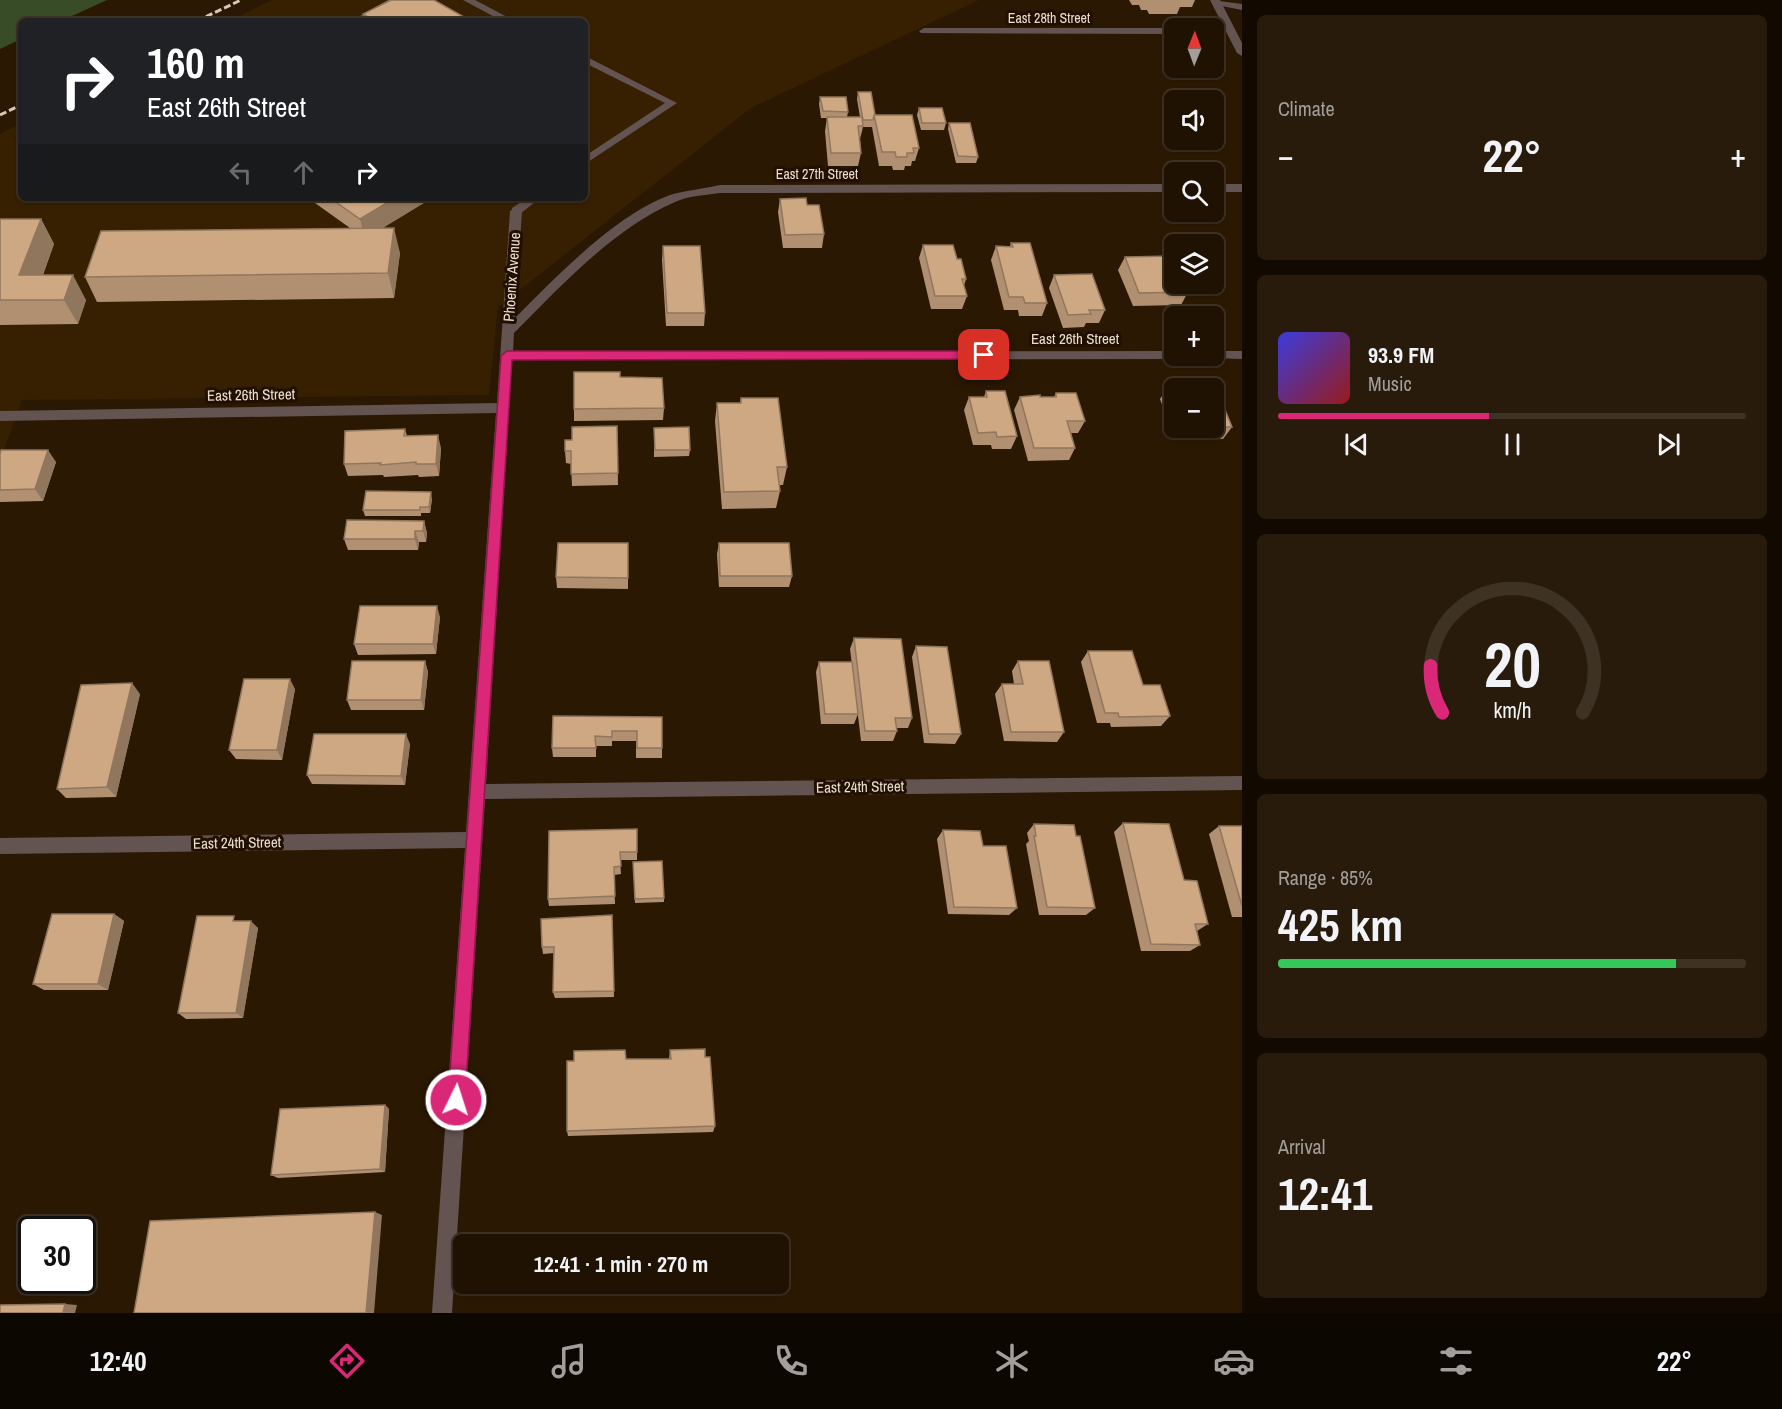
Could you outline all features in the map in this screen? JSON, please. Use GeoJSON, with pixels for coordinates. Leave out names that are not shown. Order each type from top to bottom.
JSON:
{"type":"FeatureCollection","features":[{"type":"Feature","properties":{"kind":"street"},"geometry":{"type":"LineString","coordinates":[[362,18],[396,0]]}},
{"type":"Feature","properties":{"kind":"street"},"geometry":{"type":"LineString","coordinates":[[468,0],[504,18]]}},
{"type":"Feature","properties":{"kind":"street"},"geometry":{"type":"LineString","coordinates":[[1215,1],[1242,7]]}},
{"type":"Feature","properties":{"kind":"street"},"geometry":{"type":"LineString","coordinates":[[1215,1],[1227,32],[1242,53]]}},
{"type":"Feature","properties":{"kind":"street","name":"East 28th Street"},"geometry":{"type":"LineString","coordinates":[[924,32],[1164,31]]}},
{"type":"Feature","properties":{"kind":"street"},"geometry":{"type":"LineString","coordinates":[[588,61],[672,103],[588,159]]}},
{"type":"Feature","properties":{"kind":"street","name":"East 27th Street"},"geometry":{"type":"LineString","coordinates":[[509,331],[574,265],[643,213],[674,198],[720,189],[1164,188]]}},
{"type":"Feature","properties":{"kind":"street"},"geometry":{"type":"LineString","coordinates":[[1224,188],[1242,188]]}},
{"type":"Feature","properties":{"kind":"street","name":"Phoenix Avenue"},"geometry":{"type":"LineString","coordinates":[[442,1313],[516,212],[530,201]]}},
{"type":"Feature","properties":{"kind":"street","name":"East 26th Street"},"geometry":{"type":"LineString","coordinates":[[507,356],[1164,355]]}},
{"type":"Feature","properties":{"kind":"street"},"geometry":{"type":"LineString","coordinates":[[1224,355],[1242,355]]}},
{"type":"Feature","properties":{"kind":"street","name":"East 26th Street"},"geometry":{"type":"LineString","coordinates":[[0,416],[503,408]]}},
{"type":"Feature","properties":{"kind":"street","name":"East 24th Street"},"geometry":{"type":"LineString","coordinates":[[477,792],[1242,783]]}},
{"type":"Feature","properties":{"kind":"street","name":"East 24th Street"},"geometry":{"type":"LineString","coordinates":[[0,846],[474,840]]}},
{"type":"Feature","properties":{"kind":"shaded area"},"geometry":{"type":"Polygon","coordinates":[[[272,0],[979,0],[751,108],[498,307],[489,395],[22,400],[0,461],[0,134],[18,125],[18,201],[588,201],[588,18],[235,18],[272,0]]]}},
{"type":"Feature","properties":{"kind":"green space"},"geometry":{"type":"Polygon","coordinates":[[[0,0],[107,0],[68,18],[18,18],[18,40],[0,49],[0,0]]]}},
{"type":"Feature","properties":{"kind":"building"},"geometry":{"type":"Polygon","coordinates":[[[391,0],[434,0],[466,18],[369,18],[363,14],[391,0]]]}},
{"type":"Feature","properties":{"kind":"building"},"geometry":{"type":"Polygon","coordinates":[[[858,92],[871,92],[875,115],[873,120],[863,120],[858,92]]]}},
{"type":"Feature","properties":{"kind":"building"},"geometry":{"type":"Polygon","coordinates":[[[820,97],[846,97],[848,112],[823,111],[820,97]]]}},
{"type":"Feature","properties":{"kind":"building"},"geometry":{"type":"Polygon","coordinates":[[[919,108],[942,108],[946,123],[922,123],[919,108]]]}},
{"type":"Feature","properties":{"kind":"building"},"geometry":{"type":"Polygon","coordinates":[[[874,115],[912,115],[919,148],[913,148],[914,153],[907,153],[907,157],[896,157],[895,152],[882,152],[874,115]]]}},
{"type":"Feature","properties":{"kind":"building"},"geometry":{"type":"Polygon","coordinates":[[[827,117],[862,117],[863,126],[858,126],[861,153],[831,153],[827,117]]]}},
{"type":"Feature","properties":{"kind":"building"},"geometry":{"type":"Polygon","coordinates":[[[949,123],[970,123],[978,157],[958,156],[949,123]]]}},
{"type":"Feature","properties":{"kind":"building"},"geometry":{"type":"Polygon","coordinates":[[[806,198],[807,205],[819,205],[824,234],[785,235],[780,199],[806,198]]]}},
{"type":"Feature","properties":{"kind":"building"},"geometry":{"type":"Polygon","coordinates":[[[334,201],[390,201],[360,219],[334,201]]]}},
{"type":"Feature","properties":{"kind":"building"},"geometry":{"type":"Polygon","coordinates":[[[0,219],[41,219],[19,275],[73,275],[64,300],[0,300],[0,219]]]}},
{"type":"Feature","properties":{"kind":"building"},"geometry":{"type":"Polygon","coordinates":[[[394,228],[388,273],[85,277],[101,231],[394,228]]]}},
{"type":"Feature","properties":{"kind":"building"},"geometry":{"type":"Polygon","coordinates":[[[1011,243],[1030,243],[1047,303],[1025,303],[1023,297],[1009,297],[996,246],[1013,247],[1011,243]]]}},
{"type":"Feature","properties":{"kind":"building"},"geometry":{"type":"Polygon","coordinates":[[[923,245],[953,245],[957,259],[961,259],[966,279],[962,279],[967,296],[935,296],[923,245]]]}},
{"type":"Feature","properties":{"kind":"building"},"geometry":{"type":"Polygon","coordinates":[[[663,246],[700,246],[705,313],[667,313],[663,246]]]}},
{"type":"Feature","properties":{"kind":"building"},"geometry":{"type":"Polygon","coordinates":[[[1164,256],[1164,292],[1139,293],[1125,257],[1164,256]]]}},
{"type":"Feature","properties":{"kind":"building"},"geometry":{"type":"Polygon","coordinates":[[[1092,274],[1105,310],[1089,310],[1091,314],[1068,315],[1054,275],[1092,274]]]}},
{"type":"Feature","properties":{"kind":"building"},"geometry":{"type":"Polygon","coordinates":[[[574,372],[620,372],[620,377],[662,378],[664,408],[574,409],[574,372]]]}},
{"type":"Feature","properties":{"kind":"building"},"geometry":{"type":"Polygon","coordinates":[[[986,391],[1005,391],[1017,436],[997,437],[996,432],[978,433],[969,397],[987,397],[986,391]]]}},
{"type":"Feature","properties":{"kind":"building"},"geometry":{"type":"Polygon","coordinates":[[[1056,393],[1076,393],[1085,421],[1067,421],[1075,448],[1034,448],[1020,397],[1040,395],[1040,397],[1056,397],[1056,393]]]}},
{"type":"Feature","properties":{"kind":"building"},"geometry":{"type":"Polygon","coordinates":[[[741,398],[778,398],[787,467],[777,467],[780,491],[724,492],[717,403],[741,403],[741,398]]]}},
{"type":"Feature","properties":{"kind":"building"},"geometry":{"type":"Polygon","coordinates":[[[1224,407],[1232,427],[1224,427],[1224,407]]]}},
{"type":"Feature","properties":{"kind":"building"},"geometry":{"type":"Polygon","coordinates":[[[617,426],[618,473],[571,474],[571,451],[565,451],[565,440],[572,440],[572,427],[617,426]]]}},
{"type":"Feature","properties":{"kind":"building"},"geometry":{"type":"Polygon","coordinates":[[[689,427],[690,450],[655,450],[654,428],[689,427]]]}},
{"type":"Feature","properties":{"kind":"building"},"geometry":{"type":"Polygon","coordinates":[[[405,429],[404,436],[438,435],[436,464],[416,464],[416,462],[380,465],[381,463],[344,464],[345,431],[405,429]]]}},
{"type":"Feature","properties":{"kind":"building"},"geometry":{"type":"Polygon","coordinates":[[[1,450],[48,450],[35,489],[0,490],[1,450]]]}},
{"type":"Feature","properties":{"kind":"building"},"geometry":{"type":"Polygon","coordinates":[[[366,491],[431,492],[429,507],[420,507],[420,510],[363,510],[366,491]]]}},
{"type":"Feature","properties":{"kind":"building"},"geometry":{"type":"Polygon","coordinates":[[[347,520],[424,521],[423,531],[415,531],[415,539],[344,539],[347,520]]]}},
{"type":"Feature","properties":{"kind":"building"},"geometry":{"type":"Polygon","coordinates":[[[558,543],[628,543],[628,578],[556,577],[558,543]]]}},
{"type":"Feature","properties":{"kind":"building"},"geometry":{"type":"Polygon","coordinates":[[[719,543],[789,543],[792,576],[720,576],[719,543]]]}},
{"type":"Feature","properties":{"kind":"building"},"geometry":{"type":"Polygon","coordinates":[[[360,606],[437,606],[433,644],[354,644],[360,606]]]}},
{"type":"Feature","properties":{"kind":"building"},"geometry":{"type":"Polygon","coordinates":[[[854,638],[901,639],[912,718],[895,718],[897,731],[865,731],[854,638]]]}},
{"type":"Feature","properties":{"kind":"building"},"geometry":{"type":"Polygon","coordinates":[[[916,646],[947,647],[961,734],[929,734],[916,646]]]}},
{"type":"Feature","properties":{"kind":"building"},"geometry":{"type":"Polygon","coordinates":[[[1088,651],[1132,651],[1143,685],[1160,685],[1170,716],[1119,717],[1118,713],[1105,713],[1088,651]]]}},
{"type":"Feature","properties":{"kind":"building"},"geometry":{"type":"Polygon","coordinates":[[[352,661],[425,661],[421,700],[347,700],[352,661]]]}},
{"type":"Feature","properties":{"kind":"building"},"geometry":{"type":"Polygon","coordinates":[[[1018,661],[1049,661],[1064,732],[1011,732],[1002,684],[1023,684],[1018,661]]]}},
{"type":"Feature","properties":{"kind":"building"},"geometry":{"type":"Polygon","coordinates":[[[819,662],[852,662],[858,714],[825,714],[819,662]]]}},
{"type":"Feature","properties":{"kind":"building"},"geometry":{"type":"Polygon","coordinates":[[[244,679],[290,679],[277,750],[229,750],[244,679]]]}},
{"type":"Feature","properties":{"kind":"building"},"geometry":{"type":"Polygon","coordinates":[[[132,683],[107,787],[57,789],[81,685],[132,683]]]}},
{"type":"Feature","properties":{"kind":"building"},"geometry":{"type":"Polygon","coordinates":[[[553,716],[662,717],[662,748],[637,748],[637,731],[612,731],[612,737],[595,736],[596,748],[552,748],[553,716]]]}},
{"type":"Feature","properties":{"kind":"building"},"geometry":{"type":"Polygon","coordinates":[[[314,734],[406,734],[401,776],[307,775],[314,734]]]}},
{"type":"Feature","properties":{"kind":"building"},"geometry":{"type":"Polygon","coordinates":[[[1123,823],[1169,824],[1184,880],[1197,881],[1208,924],[1195,924],[1200,945],[1151,944],[1123,823]]]}},
{"type":"Feature","properties":{"kind":"building"},"geometry":{"type":"Polygon","coordinates":[[[1034,824],[1074,825],[1076,836],[1080,836],[1095,908],[1047,907],[1034,836],[1036,836],[1034,824]]]}},
{"type":"Feature","properties":{"kind":"building"},"geometry":{"type":"Polygon","coordinates":[[[1219,826],[1242,826],[1242,906],[1219,826]]]}},
{"type":"Feature","properties":{"kind":"building"},"geometry":{"type":"Polygon","coordinates":[[[637,829],[637,852],[620,852],[621,866],[614,867],[615,896],[548,899],[549,831],[637,829]]]}},
{"type":"Feature","properties":{"kind":"building"},"geometry":{"type":"Polygon","coordinates":[[[943,830],[980,831],[983,846],[1006,846],[1017,908],[954,907],[943,830]]]}},
{"type":"Feature","properties":{"kind":"building"},"geometry":{"type":"Polygon","coordinates":[[[662,861],[664,898],[635,899],[633,862],[662,861]]]}},
{"type":"Feature","properties":{"kind":"building"},"geometry":{"type":"Polygon","coordinates":[[[52,914],[114,914],[98,984],[33,984],[52,914]]]}},
{"type":"Feature","properties":{"kind":"building"},"geometry":{"type":"Polygon","coordinates":[[[612,915],[614,991],[553,992],[554,947],[542,947],[541,919],[612,915]]]}},
{"type":"Feature","properties":{"kind":"building"},"geometry":{"type":"Polygon","coordinates":[[[197,916],[234,916],[233,921],[251,921],[236,1013],[178,1013],[197,916]]]}},
{"type":"Feature","properties":{"kind":"building"},"geometry":{"type":"Polygon","coordinates":[[[705,1049],[705,1057],[710,1057],[715,1126],[567,1131],[567,1061],[574,1061],[574,1051],[625,1050],[626,1059],[671,1059],[670,1050],[705,1049]]]}},
{"type":"Feature","properties":{"kind":"building"},"geometry":{"type":"Polygon","coordinates":[[[385,1105],[380,1169],[271,1175],[280,1109],[385,1105]]]}},
{"type":"Feature","properties":{"kind":"building"},"geometry":{"type":"Polygon","coordinates":[[[375,1212],[366,1313],[134,1313],[150,1221],[375,1212]]]}},
{"type":"Feature","properties":{"kind":"building"},"geometry":{"type":"Polygon","coordinates":[[[65,1304],[63,1313],[0,1313],[0,1305],[65,1304]]]}},
{"type":"Feature","properties":{"kind":"railway"},"geometry":{"type":"LineString","coordinates":[[203,18],[241,0]]}},
{"type":"Feature","properties":{"kind":"railway"},"geometry":{"type":"LineString","coordinates":[[0,115],[18,106]]}},
{"type":"Feature","properties":{"kind":"route"},"geometry":{"type":"LineString","coordinates":[[456,1100],[507,356],[984,355]]}}]}
